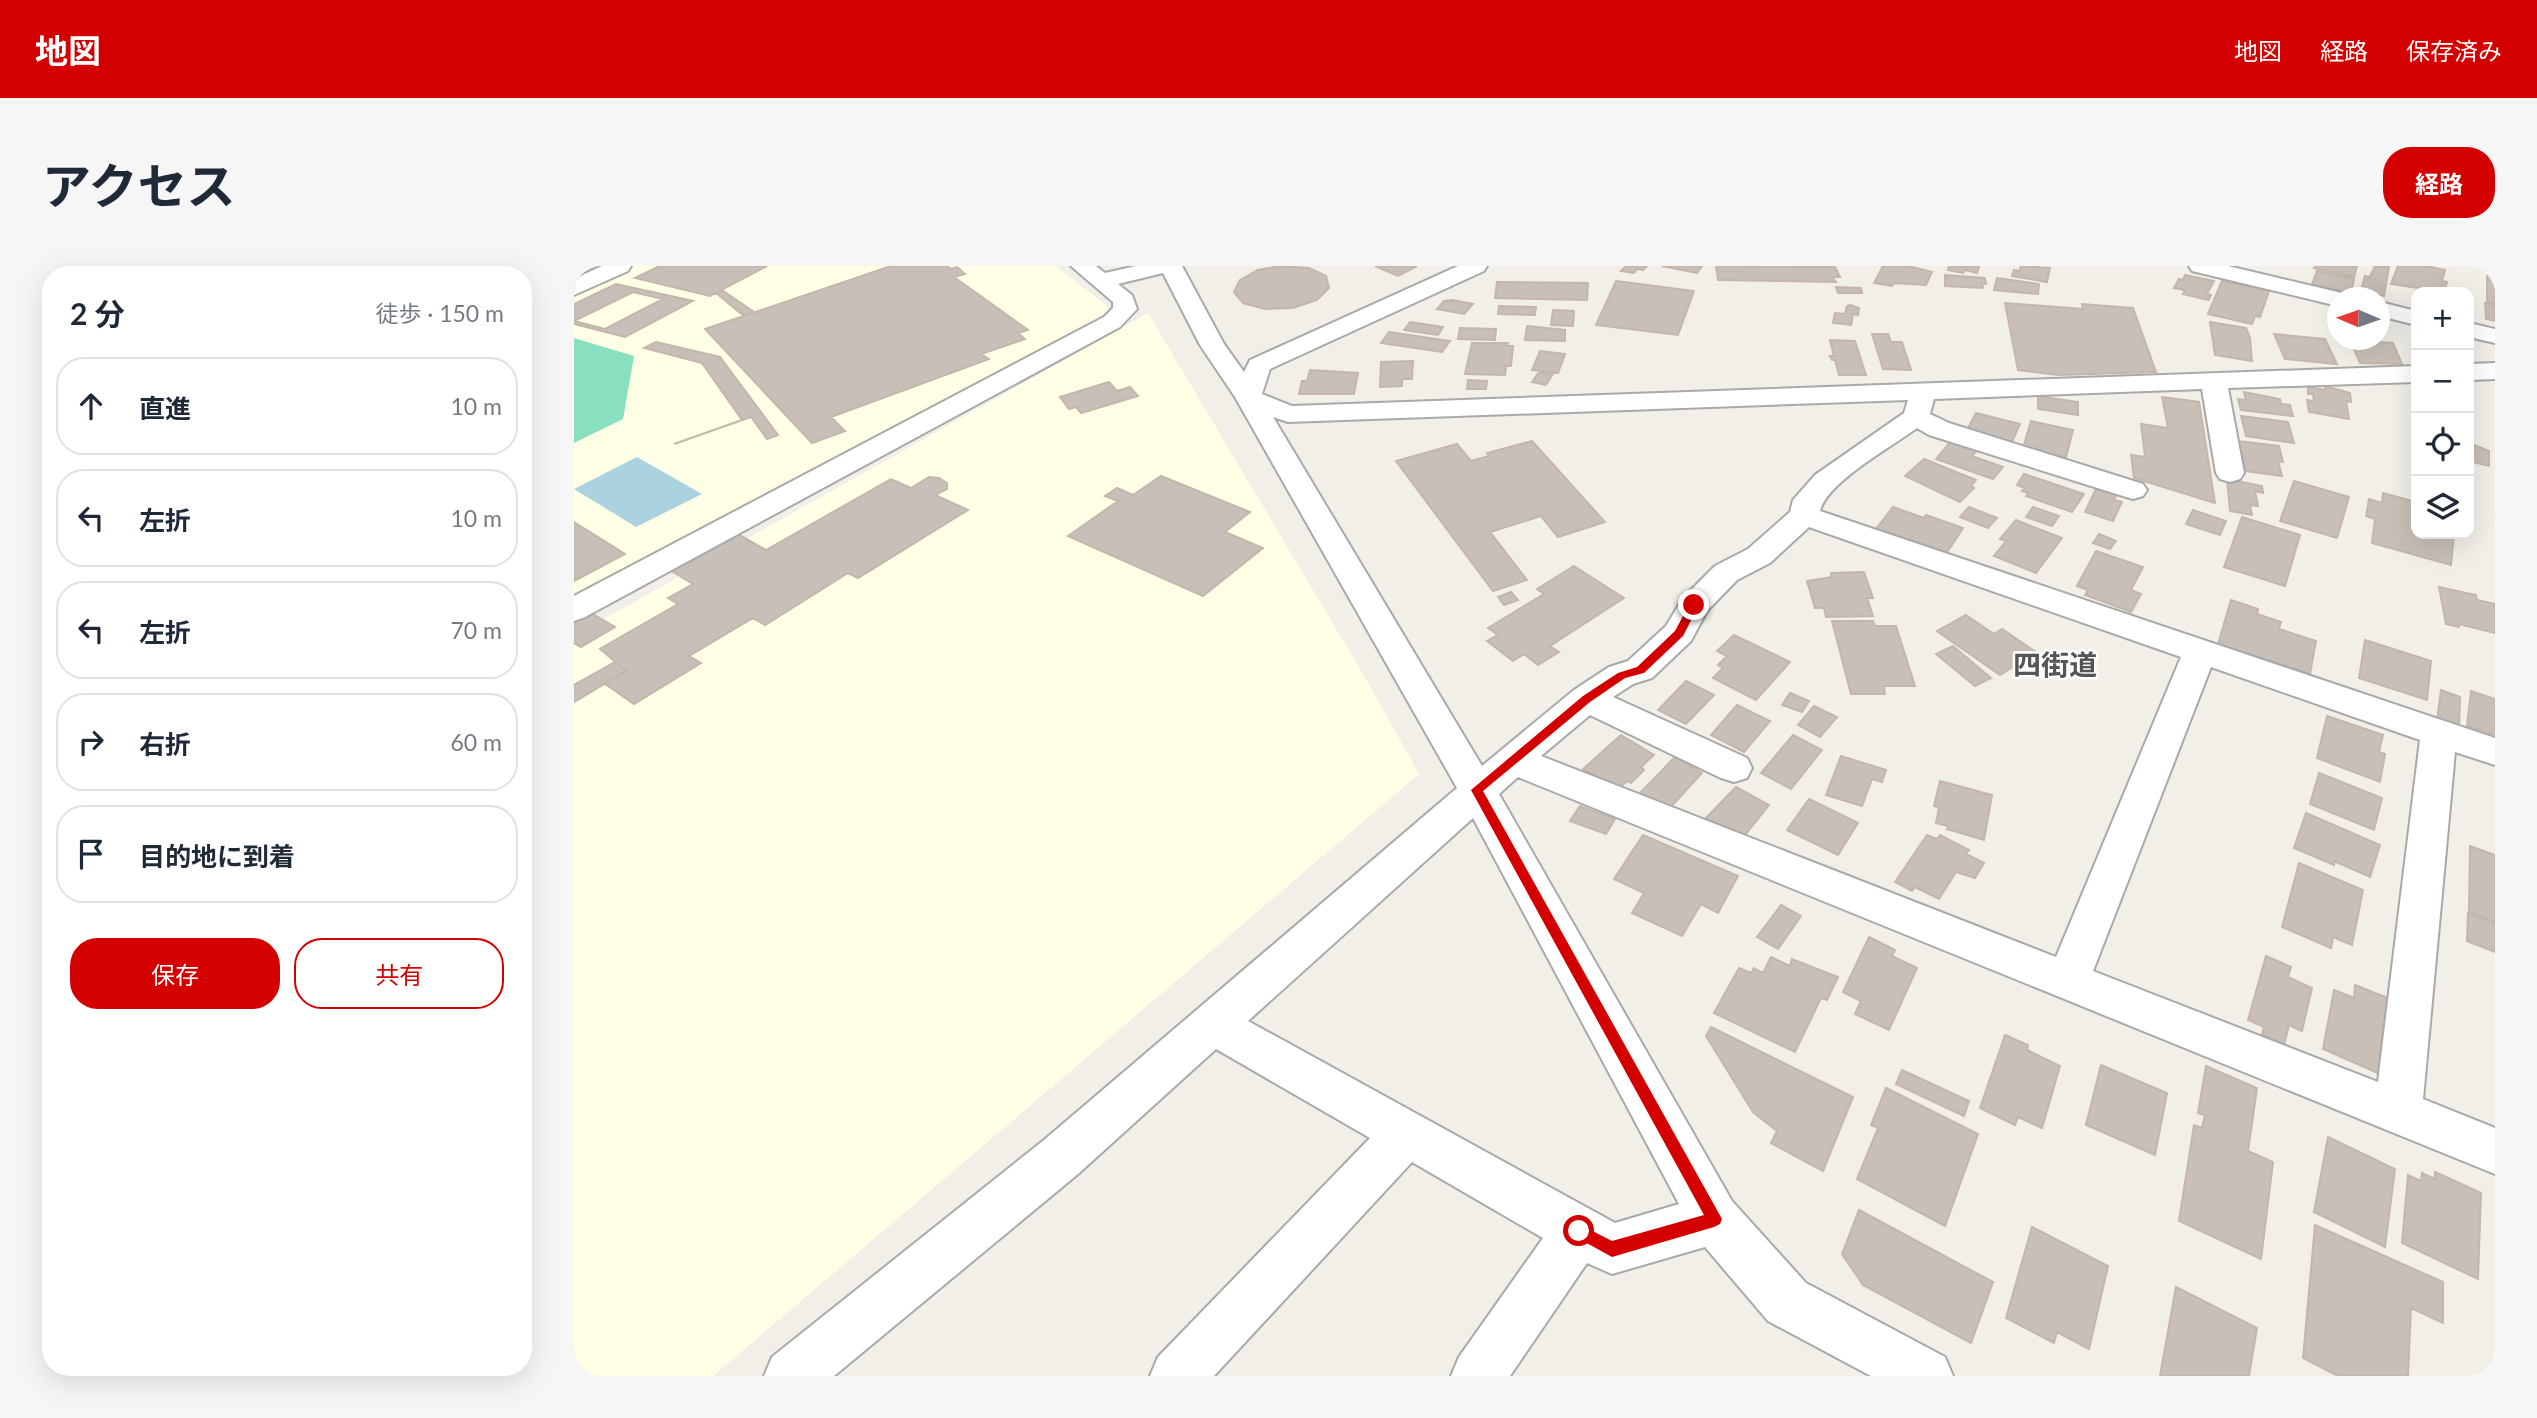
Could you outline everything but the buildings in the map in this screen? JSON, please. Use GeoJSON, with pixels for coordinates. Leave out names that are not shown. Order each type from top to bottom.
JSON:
{"type":"FeatureCollection","features":[{"type":"Feature","properties":{"kind":"street"},"geometry":{"type":"LineString","coordinates":[[574,288],[620,266]]}},
{"type":"Feature","properties":{"kind":"street"},"geometry":{"type":"LineString","coordinates":[[1092,273],[1164,266]]}},
{"type":"Feature","properties":{"kind":"street"},"geometry":{"type":"LineString","coordinates":[[1171,266],[1212,345],[1248,397],[1477,790],[1714,1219],[1787,1302],[1926,1376]]}},
{"type":"Feature","properties":{"kind":"street"},"geometry":{"type":"LineString","coordinates":[[1248,397],[1259,365],[1476,266]]}},
{"type":"Feature","properties":{"kind":"street"},"geometry":{"type":"LineString","coordinates":[[2200,266],[2327,296]]}},
{"type":"Feature","properties":{"kind":"street"},"geometry":{"type":"LineString","coordinates":[[2294,288],[2301,266]]}},
{"type":"Feature","properties":{"kind":"street"},"geometry":{"type":"LineString","coordinates":[[574,610],[1111,322],[1125,309],[1124,300],[1092,273]]}},
{"type":"Feature","properties":{"kind":"street"},"geometry":{"type":"LineString","coordinates":[[2390,312],[2411,317]]}},
{"type":"Feature","properties":{"kind":"street"},"geometry":{"type":"LineString","coordinates":[[2474,331],[2495,337]]}},
{"type":"Feature","properties":{"kind":"street"},"geometry":{"type":"LineString","coordinates":[[2474,372],[2495,371]]}},
{"type":"Feature","properties":{"kind":"street"},"geometry":{"type":"LineString","coordinates":[[1248,397],[1288,414],[1920,404],[2214,381],[2411,373]]}},
{"type":"Feature","properties":{"kind":"street"},"geometry":{"type":"LineString","coordinates":[[2214,381],[2230,473]]}},
{"type":"Feature","properties":{"kind":"street"},"geometry":{"type":"LineString","coordinates":[[1920,404],[1939,429],[2133,490]]}},
{"type":"Feature","properties":{"kind":"street"},"geometry":{"type":"LineString","coordinates":[[791,1376],[1062,1157],[1477,790],[1586,699],[1622,675],[1640,670],[1679,633],[1694,605],[1726,573],[1759,556],[1804,515],[1808,500],[1825,481],[1920,404]]}},
{"type":"Feature","properties":{"kind":"street"},"geometry":{"type":"LineString","coordinates":[[1804,515],[2495,752]]}},
{"type":"Feature","properties":{"kind":"street"},"geometry":{"type":"LineString","coordinates":[[2068,981],[2200,652]]}},
{"type":"Feature","properties":{"kind":"street"},"geometry":{"type":"LineString","coordinates":[[1586,699],[1734,768]]}},
{"type":"Feature","properties":{"kind":"street"},"geometry":{"type":"LineString","coordinates":[[2398,1112],[2439,733]]}},
{"type":"Feature","properties":{"kind":"street"},"geometry":{"type":"LineString","coordinates":[[1513,760],[2495,1150]]}},
{"type":"Feature","properties":{"kind":"street"},"geometry":{"type":"LineString","coordinates":[[1212,1024],[1612,1249],[1714,1219]]}},
{"type":"Feature","properties":{"kind":"street"},"geometry":{"type":"LineString","coordinates":[[1177,1376],[1406,1135]]}},
{"type":"Feature","properties":{"kind":"street"},"geometry":{"type":"LineString","coordinates":[[1478,1376],[1579,1231]]}},
{"type":"Feature","properties":{"kind":"shaded area"},"geometry":{"type":"Polygon","coordinates":[[[628,266],[1056,266],[1106,305],[1110,314],[574,597],[574,292],[628,266]]]}},
{"type":"Feature","properties":{"kind":"shaded area"},"geometry":{"type":"Polygon","coordinates":[[[1148,313],[1367,681],[1419,774],[713,1376],[574,1376],[574,636],[1148,313]]]}},
{"type":"Feature","properties":{"kind":"green space"},"geometry":{"type":"Polygon","coordinates":[[[574,338],[634,356],[623,419],[574,443],[574,338]]]}},
{"type":"Feature","properties":{"kind":"water"},"geometry":{"type":"Polygon","coordinates":[[[637,457],[702,494],[636,527],[574,489],[637,457]]]}},
{"type":"Feature","properties":{"kind":"district","name":"四街道"},"geometry":{"type":"Point","coordinates":[2055,665]}},
{"type":"Feature","properties":{"kind":"route"},"geometry":{"type":"LineString","coordinates":[[1579,1231],[1612,1249],[1714,1219],[1477,790],[1586,699],[1622,675],[1640,670],[1679,633],[1694,605]]}}]}
